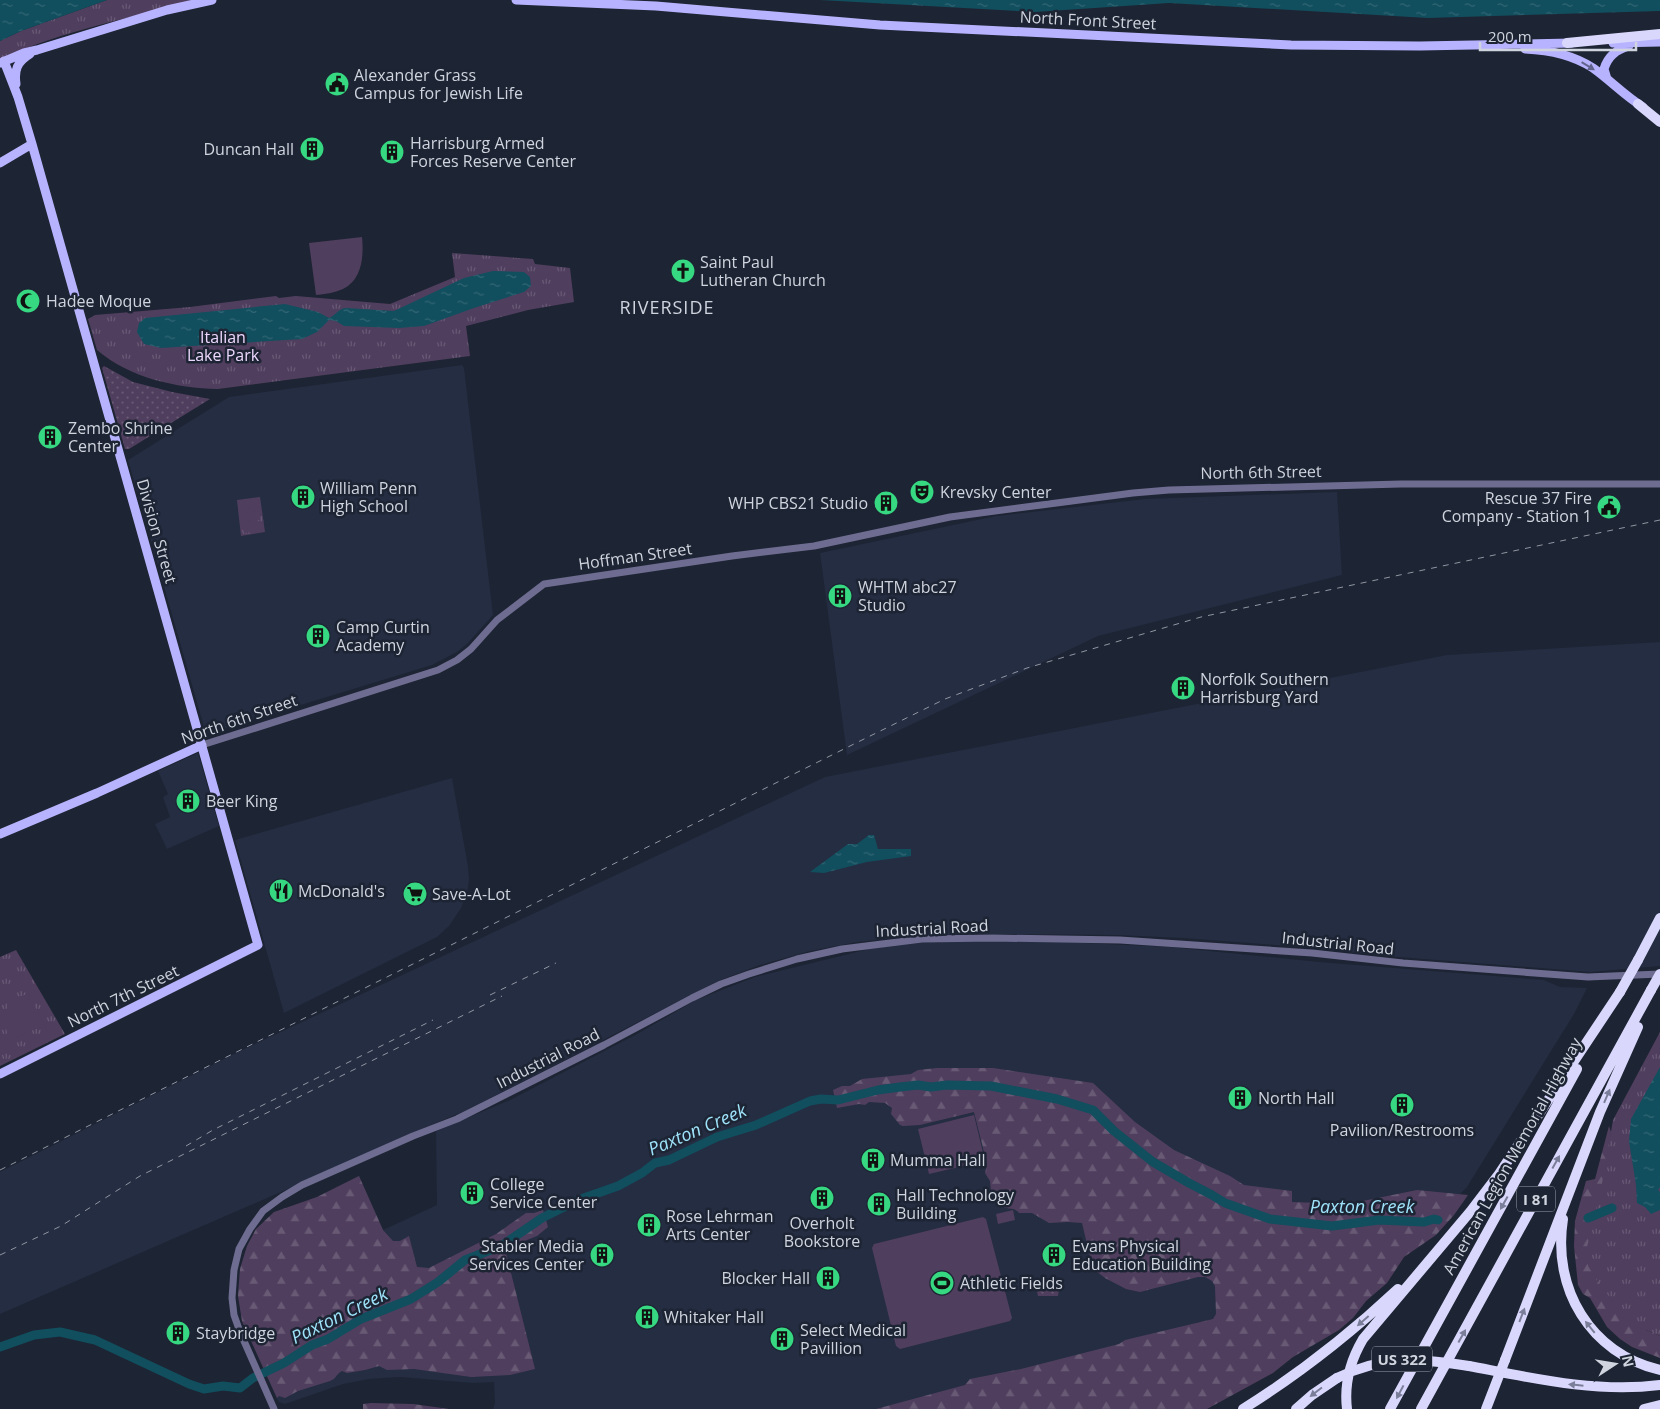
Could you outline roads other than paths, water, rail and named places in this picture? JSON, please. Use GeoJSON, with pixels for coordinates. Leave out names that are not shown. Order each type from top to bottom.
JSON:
{"type":"FeatureCollection","features":[{"type":"Feature","properties":{"kind":"highway"},"geometry":{"type":"LineString","coordinates":[[1568,43],[1660,34]]}},
{"type":"Feature","properties":{"kind":"highway"},"geometry":{"type":"LineString","coordinates":[[1638,104],[1660,122]]}},
{"type":"Feature","properties":{"kind":"highway","name":"American Legion Memorial Highway"},"geometry":{"type":"LineString","coordinates":[[1390,1409],[1660,918]]}},
{"type":"Feature","properties":{"kind":"highway","name":"I 81"},"geometry":{"type":"LineString","coordinates":[[1421,1409],[1656,988],[1660,974]]}},
{"type":"Feature","properties":{"kind":"highway"},"geometry":{"type":"LineString","coordinates":[[1486,1409],[1611,1086],[1656,988]]}},
{"type":"Feature","properties":{"kind":"highway"},"geometry":{"type":"LineString","coordinates":[[1347,1409],[1346,1392],[1349,1370],[1363,1339],[1485,1193],[1514,1154],[1620,992]]}},
{"type":"Feature","properties":{"kind":"highway"},"geometry":{"type":"LineString","coordinates":[[1566,1201],[1562,1227],[1561,1258],[1567,1286],[1575,1304],[1592,1329],[1608,1345],[1638,1363],[1660,1370]]}},
{"type":"Feature","properties":{"kind":"highway"},"geometry":{"type":"LineString","coordinates":[[1243,1409],[1296,1374],[1348,1334],[1385,1301],[1448,1238]]}},
{"type":"Feature","properties":{"kind":"highway","name":"US 322"},"geometry":{"type":"LineString","coordinates":[[1296,1409],[1312,1394],[1337,1378],[1365,1366],[1395,1360],[1425,1360],[1572,1384],[1614,1387],[1660,1385]]}},
{"type":"Feature","properties":{"kind":"highway"},"geometry":{"type":"LineString","coordinates":[[1644,1409],[1660,1405]]}},
{"type":"Feature","properties":{"kind":"main road"},"geometry":{"type":"LineString","coordinates":[[2,62],[24,53],[160,12],[212,0]]}},
{"type":"Feature","properties":{"kind":"main road","name":"North Front Street"},"geometry":{"type":"LineString","coordinates":[[516,0],[656,6],[801,19],[909,26],[1291,45],[1420,46],[1660,42]]}},
{"type":"Feature","properties":{"kind":"main road"},"geometry":{"type":"LineString","coordinates":[[1607,79],[1604,67],[1611,56],[1619,49],[1642,42]]}},
{"type":"Feature","properties":{"kind":"main road"},"geometry":{"type":"LineString","coordinates":[[1420,46],[1532,50],[1556,53],[1580,61],[1660,118]]}},
{"type":"Feature","properties":{"kind":"main road","name":"Division Street"},"geometry":{"type":"LineString","coordinates":[[18,97],[16,67],[21,60],[37,50]]}},
{"type":"Feature","properties":{"kind":"main road","name":"Division Street"},"geometry":{"type":"LineString","coordinates":[[2,62],[18,97],[32,144],[258,945]]}},
{"type":"Feature","properties":{"kind":"main road"},"geometry":{"type":"LineString","coordinates":[[0,163],[32,144]]}},
{"type":"Feature","properties":{"kind":"main road","name":"North 6th Street"},"geometry":{"type":"LineString","coordinates":[[0,834],[97,793],[202,745]]}},
{"type":"Feature","properties":{"kind":"main road","name":"North 7th Street"},"geometry":{"type":"LineString","coordinates":[[0,1074],[258,945]]}},
{"type":"Feature","properties":{"kind":"street","name":"North 6th Street"},"geometry":{"type":"LineString","coordinates":[[866,536],[950,517],[1133,492],[1401,484],[1660,484]]}},
{"type":"Feature","properties":{"kind":"street","name":"Hoffman Street"},"geometry":{"type":"LineString","coordinates":[[438,670],[457,660],[471,649],[497,620],[544,584],[732,556],[814,546],[866,536]]}},
{"type":"Feature","properties":{"kind":"street","name":"North 6th Street"},"geometry":{"type":"LineString","coordinates":[[202,745],[438,670]]}},
{"type":"Feature","properties":{"kind":"street","name":"Industrial Road"},"geometry":{"type":"LineString","coordinates":[[274,1409],[236,1324],[233,1307],[234,1270],[240,1249],[250,1229],[263,1212],[292,1190],[413,1136],[457,1119],[721,984],[797,959],[842,949],[890,942],[945,938],[1120,940],[1312,952],[1403,963],[1588,977],[1660,974]]}},
{"type":"Feature","properties":{"kind":"water"},"geometry":{"type":"Polygon","coordinates":[[[0,0],[107,0],[21,31],[0,41],[0,0]]]}},
{"type":"Feature","properties":{"kind":"water"},"geometry":{"type":"Polygon","coordinates":[[[820,0],[1660,0],[1660,11],[1428,18],[1169,3],[1035,12],[820,0]]]}},
{"type":"Feature","properties":{"kind":"water"},"geometry":{"type":"Polygon","coordinates":[[[493,271],[524,272],[530,277],[531,286],[524,292],[424,326],[399,328],[344,326],[336,321],[329,320],[317,332],[302,339],[161,348],[144,344],[137,332],[139,323],[145,318],[285,304],[318,312],[329,318],[346,308],[394,311],[464,278],[493,271]]]}},
{"type":"Feature","properties":{"kind":"water"},"geometry":{"type":"Polygon","coordinates":[[[869,835],[874,835],[878,849],[911,849],[911,856],[867,862],[824,873],[810,872],[848,844],[857,844],[869,835]]]}},
{"type":"Feature","properties":{"kind":"water"},"geometry":{"type":"Polygon","coordinates":[[[1660,1067],[1660,1187],[1658,1190],[1660,1192],[1660,1210],[1651,1214],[1645,1207],[1637,1203],[1629,1141],[1631,1119],[1660,1067]]]}},
{"type":"Feature","properties":{"kind":"waterway","name":"Paxton Creek"},"geometry":{"type":"LineString","coordinates":[[0,1347],[34,1335],[60,1332],[95,1340],[189,1384],[204,1389],[223,1386],[240,1388],[253,1378],[284,1363],[312,1345],[328,1339],[361,1319],[411,1299],[438,1282],[465,1260],[501,1246],[542,1218],[578,1200],[618,1186],[642,1173],[655,1163],[669,1160],[717,1137],[756,1125],[810,1101],[821,1099],[838,1100],[878,1090],[918,1085],[931,1087],[947,1085],[991,1086],[1057,1099],[1093,1110],[1114,1131],[1153,1162],[1225,1203],[1270,1219],[1332,1226],[1379,1220],[1424,1222],[1434,1219],[1438,1220]]}},
{"type":"Feature","properties":{"kind":"waterway","name":"Paxton Creek"},"geometry":{"type":"LineString","coordinates":[[1588,1218],[1612,1208]]}},
{"type":"Feature","properties":{"kind":"railway"},"geometry":{"type":"LineString","coordinates":[[0,1170],[945,699],[1027,668],[1201,617],[1660,520]]}},
{"type":"Feature","properties":{"kind":"railway"},"geometry":{"type":"LineString","coordinates":[[490,995],[556,963]]}},
{"type":"Feature","properties":{"kind":"railway"},"geometry":{"type":"LineString","coordinates":[[0,1255],[61,1226],[140,1176],[502,996]]}},
{"type":"Feature","properties":{"kind":"railway"},"geometry":{"type":"LineString","coordinates":[[186,1146],[213,1130],[433,1020]]}},
{"type":"Feature","properties":{"kind":"place","name":"Alexander Grass Campus for Jewish Life"},"geometry":{"type":"Point","coordinates":[337,84]}},
{"type":"Feature","properties":{"kind":"place","name":"Duncan Hall"},"geometry":{"type":"Point","coordinates":[312,149]}},
{"type":"Feature","properties":{"kind":"place","name":"Harrisburg Armed Forces Reserve Center"},"geometry":{"type":"Point","coordinates":[392,152]}},
{"type":"Feature","properties":{"kind":"place","name":"Saint Paul Lutheran Church"},"geometry":{"type":"Point","coordinates":[683,271]}},
{"type":"Feature","properties":{"kind":"place","name":"Hadee Moque"},"geometry":{"type":"Point","coordinates":[28,301]}},
{"type":"Feature","properties":{"kind":"place","name":"Zembo Shrine Center"},"geometry":{"type":"Point","coordinates":[50,437]}},
{"type":"Feature","properties":{"kind":"place","name":"Krevsky Center"},"geometry":{"type":"Point","coordinates":[922,492]}},
{"type":"Feature","properties":{"kind":"place","name":"William Penn High School"},"geometry":{"type":"Point","coordinates":[303,497]}},
{"type":"Feature","properties":{"kind":"place","name":"WHP CBS21 Studio"},"geometry":{"type":"Point","coordinates":[886,503]}},
{"type":"Feature","properties":{"kind":"place","name":"Rescue 37 Fire Company - Station 1"},"geometry":{"type":"Point","coordinates":[1609,507]}},
{"type":"Feature","properties":{"kind":"place","name":"WHTM abc27 Studio"},"geometry":{"type":"Point","coordinates":[840,596]}},
{"type":"Feature","properties":{"kind":"place","name":"Camp Curtin Academy"},"geometry":{"type":"Point","coordinates":[318,636]}},
{"type":"Feature","properties":{"kind":"place","name":"Norfolk Southern Harrisburg Yard"},"geometry":{"type":"Point","coordinates":[1183,688]}},
{"type":"Feature","properties":{"kind":"place","name":"Beer King"},"geometry":{"type":"Point","coordinates":[188,801]}},
{"type":"Feature","properties":{"kind":"place","name":"McDonald's"},"geometry":{"type":"Point","coordinates":[281,891]}},
{"type":"Feature","properties":{"kind":"place","name":"Save-A-Lot"},"geometry":{"type":"Point","coordinates":[415,894]}},
{"type":"Feature","properties":{"kind":"place","name":"North Hall"},"geometry":{"type":"Point","coordinates":[1240,1098]}},
{"type":"Feature","properties":{"kind":"place","name":"Pavilion/Restrooms"},"geometry":{"type":"Point","coordinates":[1402,1105]}},
{"type":"Feature","properties":{"kind":"place","name":"Mumma Hall"},"geometry":{"type":"Point","coordinates":[873,1160]}},
{"type":"Feature","properties":{"kind":"place","name":"College Service Center"},"geometry":{"type":"Point","coordinates":[472,1193]}},
{"type":"Feature","properties":{"kind":"place","name":"Overholt Bookstore"},"geometry":{"type":"Point","coordinates":[822,1198]}},
{"type":"Feature","properties":{"kind":"place","name":"Hall Technology Building"},"geometry":{"type":"Point","coordinates":[879,1204]}},
{"type":"Feature","properties":{"kind":"place","name":"Rose Lehrman Arts Center"},"geometry":{"type":"Point","coordinates":[649,1225]}},
{"type":"Feature","properties":{"kind":"place","name":"Stabler Media Services Center"},"geometry":{"type":"Point","coordinates":[602,1255]}},
{"type":"Feature","properties":{"kind":"place","name":"Evans Physical Education Building"},"geometry":{"type":"Point","coordinates":[1054,1255]}},
{"type":"Feature","properties":{"kind":"place","name":"Blocker Hall"},"geometry":{"type":"Point","coordinates":[828,1278]}},
{"type":"Feature","properties":{"kind":"place","name":"Athletic Fields"},"geometry":{"type":"Point","coordinates":[942,1283]}},
{"type":"Feature","properties":{"kind":"place","name":"Whitaker Hall"},"geometry":{"type":"Point","coordinates":[647,1317]}},
{"type":"Feature","properties":{"kind":"place","name":"Staybridge"},"geometry":{"type":"Point","coordinates":[178,1333]}},
{"type":"Feature","properties":{"kind":"place","name":"Select Medical Pavillion"},"geometry":{"type":"Point","coordinates":[782,1339]}},
{"type":"Feature","properties":{"kind":"district","name":"RIVERSIDE"},"geometry":{"type":"Point","coordinates":[667,307]}},
{"type":"Feature","properties":{"kind":"park label","name":"Italian Lake Park"},"geometry":{"type":"Point","coordinates":[223,346]}}]}
